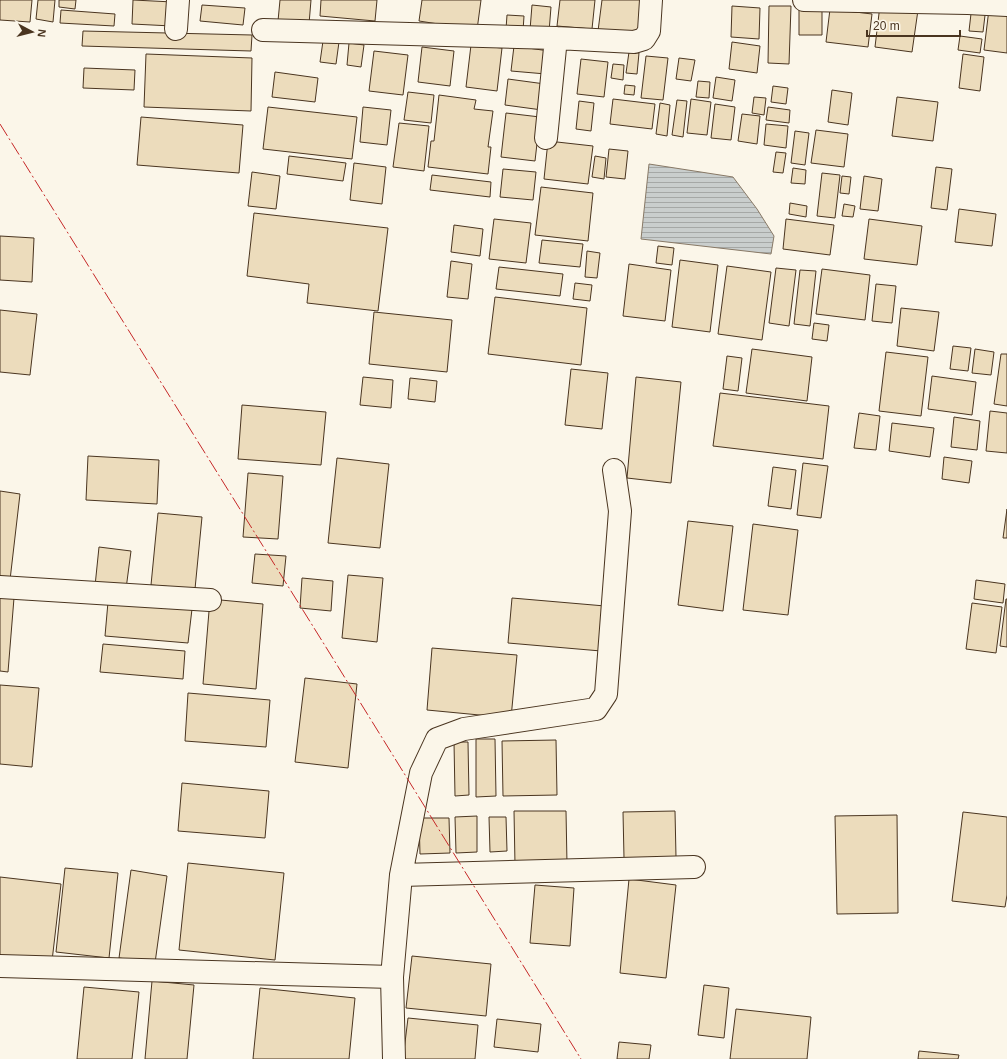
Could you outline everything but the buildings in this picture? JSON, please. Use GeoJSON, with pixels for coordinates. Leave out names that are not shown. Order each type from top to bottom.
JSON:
{"type":"FeatureCollection","features":[{"type":"Feature","properties":{"kind":"street"},"geometry":{"type":"LineString","coordinates":[[176,29],[178,0]]}},
{"type":"Feature","properties":{"kind":"street"},"geometry":{"type":"LineString","coordinates":[[263,30],[556,38],[634,42],[644,39],[649,32],[651,0]]}},
{"type":"Feature","properties":{"kind":"street"},"geometry":{"type":"LineString","coordinates":[[804,0],[968,2],[1007,5]]}},
{"type":"Feature","properties":{"kind":"street"},"geometry":{"type":"LineString","coordinates":[[546,138],[556,38]]}},
{"type":"Feature","properties":{"kind":"street"},"geometry":{"type":"LineString","coordinates":[[394,1059],[392,977],[401,876],[421,773],[437,739],[464,728],[596,709],[606,694],[620,511],[614,470]]}},
{"type":"Feature","properties":{"kind":"street"},"geometry":{"type":"LineString","coordinates":[[0,588],[210,600]]}},
{"type":"Feature","properties":{"kind":"street"},"geometry":{"type":"LineString","coordinates":[[401,876],[694,868]]}},
{"type":"Feature","properties":{"kind":"street"},"geometry":{"type":"LineString","coordinates":[[0,966],[392,977]]}},
{"type":"Feature","properties":{"kind":"shaded area"},"geometry":{"type":"Polygon","coordinates":[[[649,164],[733,177],[757,209],[774,236],[771,254],[641,239],[649,164]]]}},
{"type":"Feature","properties":{"kind":"power"},"geometry":{"type":"LineString","coordinates":[[0,124],[581,1059]]}}]}
